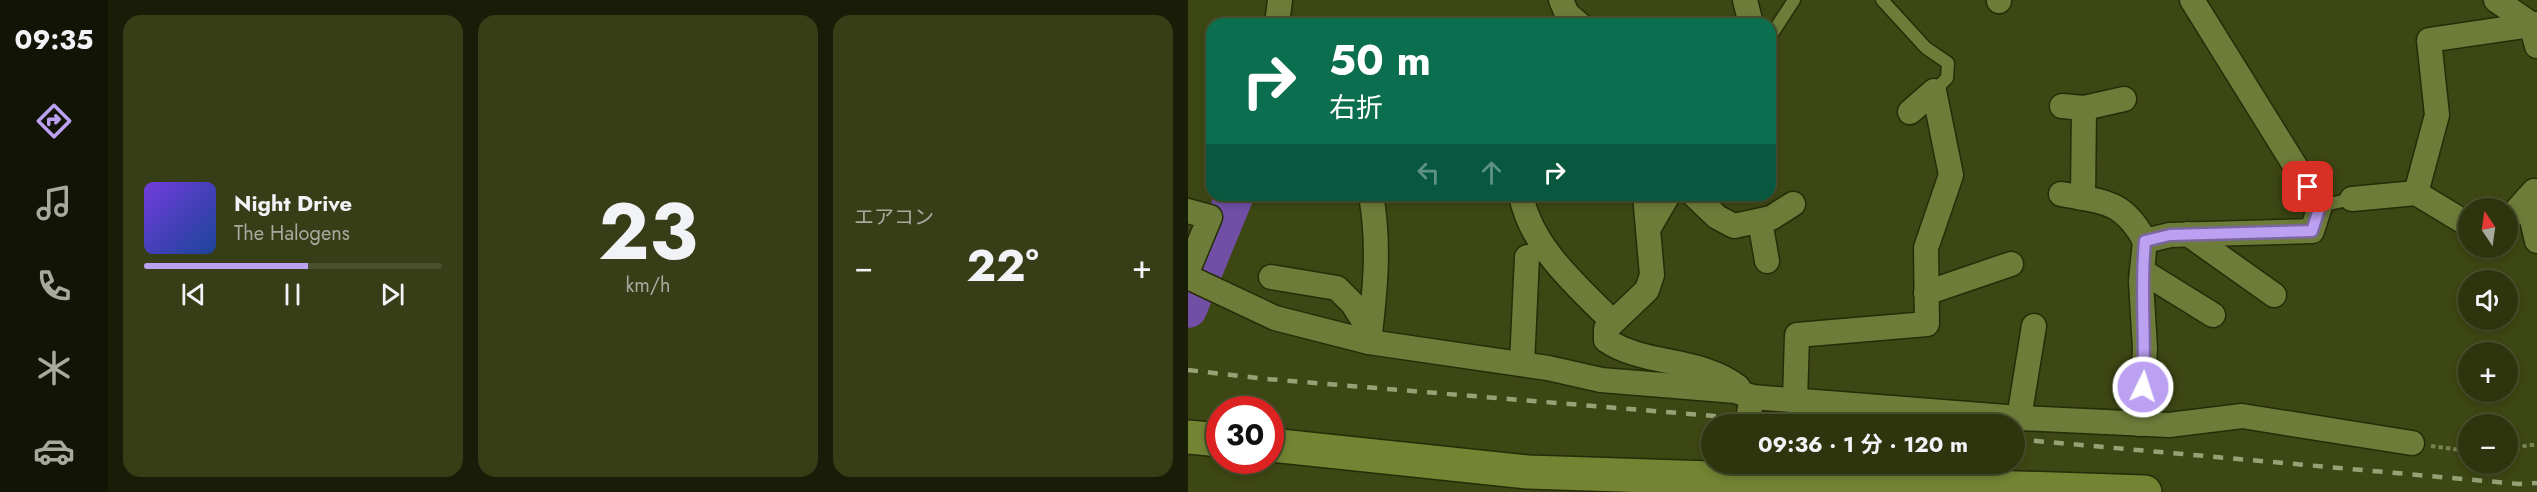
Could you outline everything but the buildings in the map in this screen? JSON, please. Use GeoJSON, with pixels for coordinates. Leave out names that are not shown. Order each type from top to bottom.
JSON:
{"type":"FeatureCollection","features":[{"type":"Feature","properties":{"kind":"street"},"geometry":{"type":"LineString","coordinates":[[1278,18],[1280,0]]}},
{"type":"Feature","properties":{"kind":"street"},"geometry":{"type":"LineString","coordinates":[[1561,0],[1567,14],[1572,18]]}},
{"type":"Feature","properties":{"kind":"street"},"geometry":{"type":"LineString","coordinates":[[1745,0],[1750,18]]}},
{"type":"Feature","properties":{"kind":"street"},"geometry":{"type":"LineString","coordinates":[[2145,241],[2170,235],[2312,231],[2320,206],[2192,0]]}},
{"type":"Feature","properties":{"kind":"street"},"geometry":{"type":"LineString","coordinates":[[2496,0],[2535,31]]}},
{"type":"Feature","properties":{"kind":"street"},"geometry":{"type":"LineString","coordinates":[[2416,193],[2437,114],[2429,40],[2535,31]]}},
{"type":"Feature","properties":{"kind":"street"},"geometry":{"type":"LineString","coordinates":[[1795,401],[1797,335],[1926,324],[1926,248],[1951,175],[1935,91],[1910,112]]}},
{"type":"Feature","properties":{"kind":"street"},"geometry":{"type":"LineString","coordinates":[[2124,99],[2073,107],[2072,196],[2108,202],[2133,219],[2145,241],[2142,271],[2145,350],[2140,424]]}},
{"type":"Feature","properties":{"kind":"street"},"geometry":{"type":"LineString","coordinates":[[2352,199],[2416,193],[2458,218]]}},
{"type":"Feature","properties":{"kind":"street"},"geometry":{"type":"LineString","coordinates":[[2518,209],[2532,193]]}},
{"type":"Feature","properties":{"kind":"street"},"geometry":{"type":"LineString","coordinates":[[2532,193],[2537,241]]}},
{"type":"Feature","properties":{"kind":"street"},"geometry":{"type":"LineString","coordinates":[[1370,337],[1378,271],[1372,201]]}},
{"type":"Feature","properties":{"kind":"street"},"geometry":{"type":"LineString","coordinates":[[1523,201],[1535,233],[1558,266],[1613,322]]}},
{"type":"Feature","properties":{"kind":"street"},"geometry":{"type":"LineString","coordinates":[[1646,201],[1650,226],[1652,275],[1647,290],[1606,329],[1606,340],[1618,348],[1688,364],[1728,379],[1752,398]]}},
{"type":"Feature","properties":{"kind":"street"},"geometry":{"type":"LineString","coordinates":[[1650,226],[1665,201]]}},
{"type":"Feature","properties":{"kind":"street"},"geometry":{"type":"LineString","coordinates":[[1700,201],[1717,217],[1734,226],[1771,218],[1793,204]]}},
{"type":"Feature","properties":{"kind":"street"},"geometry":{"type":"LineString","coordinates":[[1188,211],[1210,217],[1188,270]]}},
{"type":"Feature","properties":{"kind":"street"},"geometry":{"type":"LineString","coordinates":[[1760,221],[1767,261]]}},
{"type":"Feature","properties":{"kind":"street"},"geometry":{"type":"LineString","coordinates":[[2188,234],[2274,295]]}},
{"type":"Feature","properties":{"kind":"street"},"geometry":{"type":"LineString","coordinates":[[1522,364],[1527,256]]}},
{"type":"Feature","properties":{"kind":"street"},"geometry":{"type":"LineString","coordinates":[[1926,293],[2011,264]]}},
{"type":"Feature","properties":{"kind":"street"},"geometry":{"type":"LineString","coordinates":[[2142,271],[2213,315]]}},
{"type":"Feature","properties":{"kind":"street"},"geometry":{"type":"LineString","coordinates":[[1188,277],[1275,318],[1600,380],[1736,391],[1752,398],[1966,414]]}},
{"type":"Feature","properties":{"kind":"street"},"geometry":{"type":"LineString","coordinates":[[1271,277],[1337,288],[1353,304],[1370,337]]}},
{"type":"Feature","properties":{"kind":"street"},"geometry":{"type":"LineString","coordinates":[[2020,414],[2034,326]]}},
{"type":"Feature","properties":{"kind":"street"},"geometry":{"type":"LineString","coordinates":[[1749,414],[1752,398]]}},
{"type":"Feature","properties":{"kind":"street"},"geometry":{"type":"LineString","coordinates":[[2025,418],[2169,425],[2241,416],[2412,443]]}},
{"type":"Feature","properties":{"kind":"street"},"geometry":{"type":"LineString","coordinates":[[1188,437],[1206,439]]}},
{"type":"Feature","properties":{"kind":"street"},"geometry":{"type":"LineString","coordinates":[[1284,446],[1528,472],[1701,472]]}},
{"type":"Feature","properties":{"kind":"street"},"geometry":{"type":"LineString","coordinates":[[1782,474],[2145,492]]}},
{"type":"Feature","properties":{"kind":"lane"},"geometry":{"type":"LineString","coordinates":[[1776,28],[1794,0]]}},
{"type":"Feature","properties":{"kind":"lane"},"geometry":{"type":"LineString","coordinates":[[1882,0],[1926,48],[1948,63],[1947,78],[1935,91]]}},
{"type":"Feature","properties":{"kind":"lane"},"geometry":{"type":"LineString","coordinates":[[2320,206],[2352,199]]}},
{"type":"Feature","properties":{"kind":"path"},"geometry":{"type":"LineString","coordinates":[[2412,443],[2458,449]]}},
{"type":"Feature","properties":{"kind":"path"},"geometry":{"type":"LineString","coordinates":[[2518,447],[2528,444],[2537,445]]}},
{"type":"Feature","properties":{"kind":"waterway"},"geometry":{"type":"LineString","coordinates":[[1188,309],[1233,201]]}},
{"type":"Feature","properties":{"kind":"railway"},"geometry":{"type":"LineString","coordinates":[[1188,370],[1267,379],[1701,415]]}},
{"type":"Feature","properties":{"kind":"railway"},"geometry":{"type":"LineString","coordinates":[[2025,440],[2519,484],[2537,483]]}},
{"type":"Feature","properties":{"kind":"route"},"geometry":{"type":"LineString","coordinates":[[2143,387],[2145,350],[2141,282],[2145,241],[2170,235],[2312,231],[2320,206],[2308,187]]}}]}
